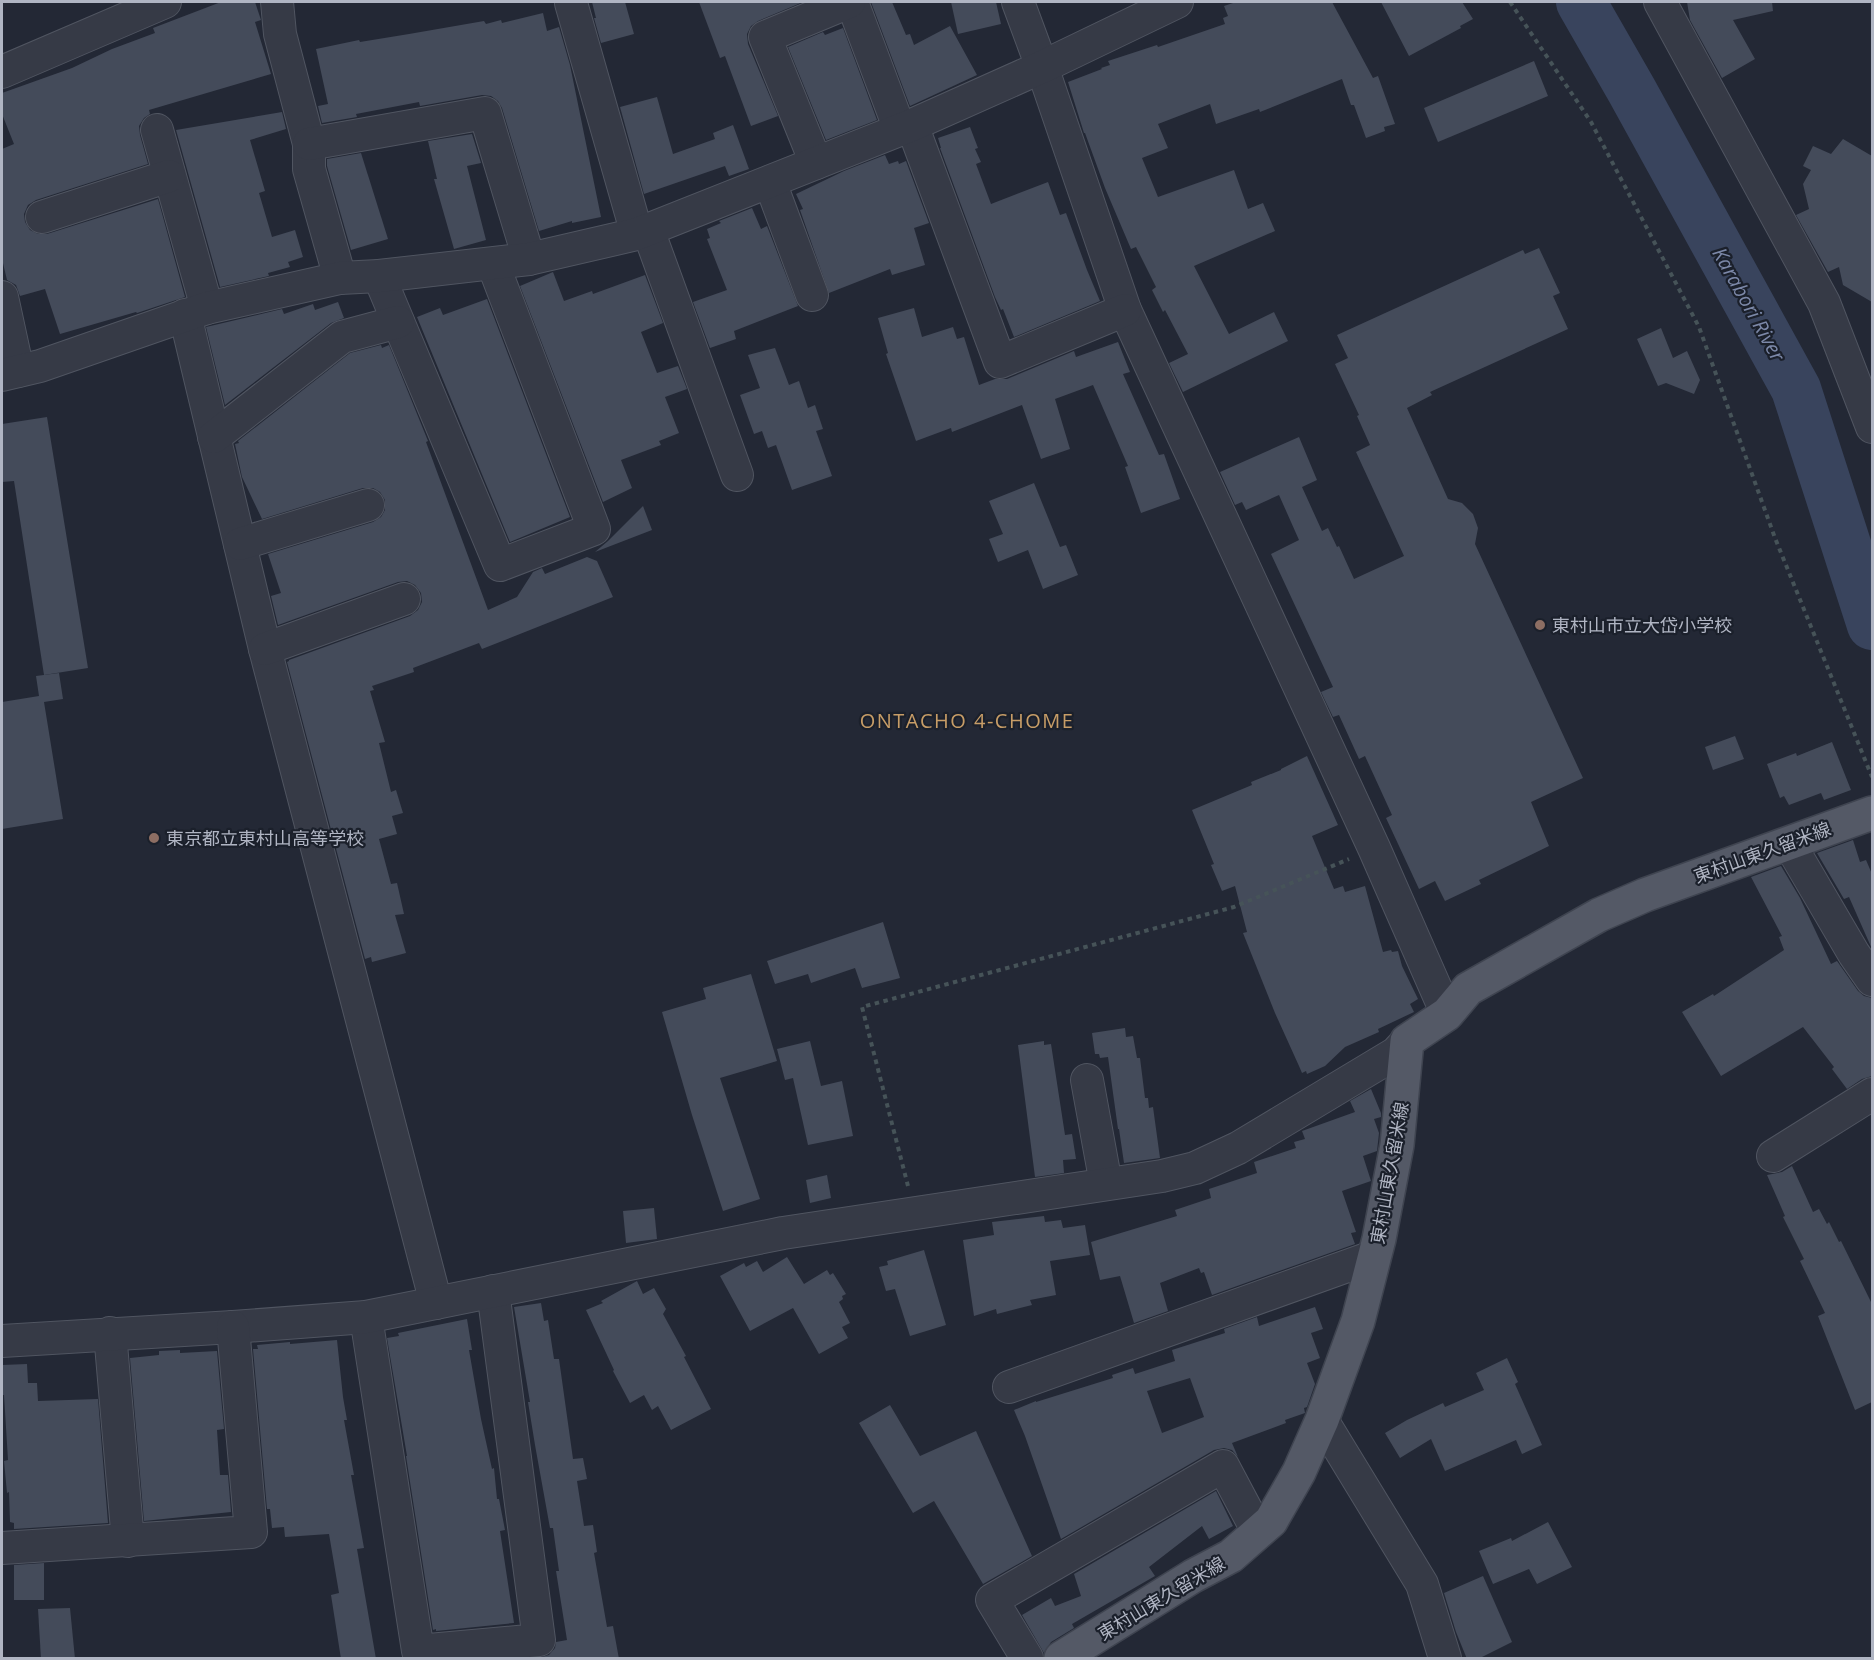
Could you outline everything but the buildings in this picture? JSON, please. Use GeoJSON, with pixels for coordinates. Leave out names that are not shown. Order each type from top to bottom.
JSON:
{"type":"FeatureCollection","features":[{"type":"Feature","properties":{"kind":"main road","name":"東村山東久留米線"},"geometry":{"type":"LineString","coordinates":[[1061,1659],[1193,1576],[1231,1556],[1271,1521],[1299,1472],[1322,1420],[1358,1321],[1375,1256],[1397,1145],[1407,1041],[1447,1014],[1468,989],[1599,915],[1645,894],[1872,813]]}},
{"type":"Feature","properties":{"kind":"street"},"geometry":{"type":"LineString","coordinates":[[2,72],[165,2]]}},
{"type":"Feature","properties":{"kind":"street"},"geometry":{"type":"LineString","coordinates":[[276,2],[280,34],[309,144],[309,169],[340,278]]}},
{"type":"Feature","properties":{"kind":"street"},"geometry":{"type":"LineString","coordinates":[[816,163],[765,37],[850,2],[906,127],[1000,362],[1125,310]]}},
{"type":"Feature","properties":{"kind":"street"},"geometry":{"type":"LineString","coordinates":[[1018,2],[1125,310],[1374,848],[1447,1014]]}},
{"type":"Feature","properties":{"kind":"street"},"geometry":{"type":"LineString","coordinates":[[2,297],[10,373],[40,366],[196,311],[340,278],[379,276],[529,259],[643,232],[906,127],[1042,67],[1177,2]]}},
{"type":"Feature","properties":{"kind":"street"},"geometry":{"type":"LineString","coordinates":[[1660,2],[1824,303],[1872,427]]}},
{"type":"Feature","properties":{"kind":"street"},"geometry":{"type":"LineString","coordinates":[[571,3],[643,232],[737,475]]}},
{"type":"Feature","properties":{"kind":"street"},"geometry":{"type":"LineString","coordinates":[[309,144],[485,113],[529,259]]}},
{"type":"Feature","properties":{"kind":"street"},"geometry":{"type":"LineString","coordinates":[[157,130],[169,176],[196,311],[214,437],[265,649],[436,1303]]}},
{"type":"Feature","properties":{"kind":"street"},"geometry":{"type":"LineString","coordinates":[[42,216],[169,176]]}},
{"type":"Feature","properties":{"kind":"street"},"geometry":{"type":"LineString","coordinates":[[770,182],[812,295]]}},
{"type":"Feature","properties":{"kind":"street"},"geometry":{"type":"LineString","coordinates":[[379,276],[500,565],[594,529],[493,264]]}},
{"type":"Feature","properties":{"kind":"street"},"geometry":{"type":"LineString","coordinates":[[214,437],[342,337],[398,322]]}},
{"type":"Feature","properties":{"kind":"street"},"geometry":{"type":"LineString","coordinates":[[240,544],[368,505]]}},
{"type":"Feature","properties":{"kind":"street"},"geometry":{"type":"LineString","coordinates":[[265,649],[404,600]]}},
{"type":"Feature","properties":{"kind":"street"},"geometry":{"type":"LineString","coordinates":[[1789,843],[1854,954],[1872,980]]}},
{"type":"Feature","properties":{"kind":"street"},"geometry":{"type":"LineString","coordinates":[[2,1341],[366,1317],[783,1233],[1162,1176],[1196,1168],[1238,1148],[1396,1053],[1407,1041]]}},
{"type":"Feature","properties":{"kind":"street"},"geometry":{"type":"LineString","coordinates":[[1087,1080],[1106,1184]]}},
{"type":"Feature","properties":{"kind":"street"},"geometry":{"type":"LineString","coordinates":[[1773,1156],[1872,1094]]}},
{"type":"Feature","properties":{"kind":"street"},"geometry":{"type":"LineString","coordinates":[[1009,1387],[1375,1256]]}},
{"type":"Feature","properties":{"kind":"street"},"geometry":{"type":"LineString","coordinates":[[366,1317],[418,1651],[539,1640],[493,1292]]}},
{"type":"Feature","properties":{"kind":"street"},"geometry":{"type":"LineString","coordinates":[[2,1548],[251,1532],[233,1327]]}},
{"type":"Feature","properties":{"kind":"street"},"geometry":{"type":"LineString","coordinates":[[110,1333],[128,1540]]}},
{"type":"Feature","properties":{"kind":"street"},"geometry":{"type":"LineString","coordinates":[[1322,1420],[1422,1584],[1445,1659]]}},
{"type":"Feature","properties":{"kind":"street"},"geometry":{"type":"LineString","coordinates":[[1027,1659],[992,1600],[1223,1466],[1258,1532]]}},
{"type":"Feature","properties":{"kind":"path"},"geometry":{"type":"LineString","coordinates":[[1510,2],[1591,122],[1699,327],[1775,538],[1872,777]]}},
{"type":"Feature","properties":{"kind":"path"},"geometry":{"type":"LineString","coordinates":[[915,1213],[862,1007],[1234,907],[1374,848]]}},
{"type":"Feature","properties":{"kind":"waterway","name":"Karabori River"},"geometry":{"type":"LineString","coordinates":[[1581,2],[1796,389],[1872,625]]}},
{"type":"Feature","properties":{"kind":"place","name":"東村山市立大岱小学校"},"geometry":{"type":"Point","coordinates":[1540,625]}},
{"type":"Feature","properties":{"kind":"place","name":"東京都立東村山高等学校"},"geometry":{"type":"Point","coordinates":[154,838]}},
{"type":"Feature","properties":{"kind":"district","name":"ONTACHO 4-CHOME"},"geometry":{"type":"Point","coordinates":[967,720]}}]}
